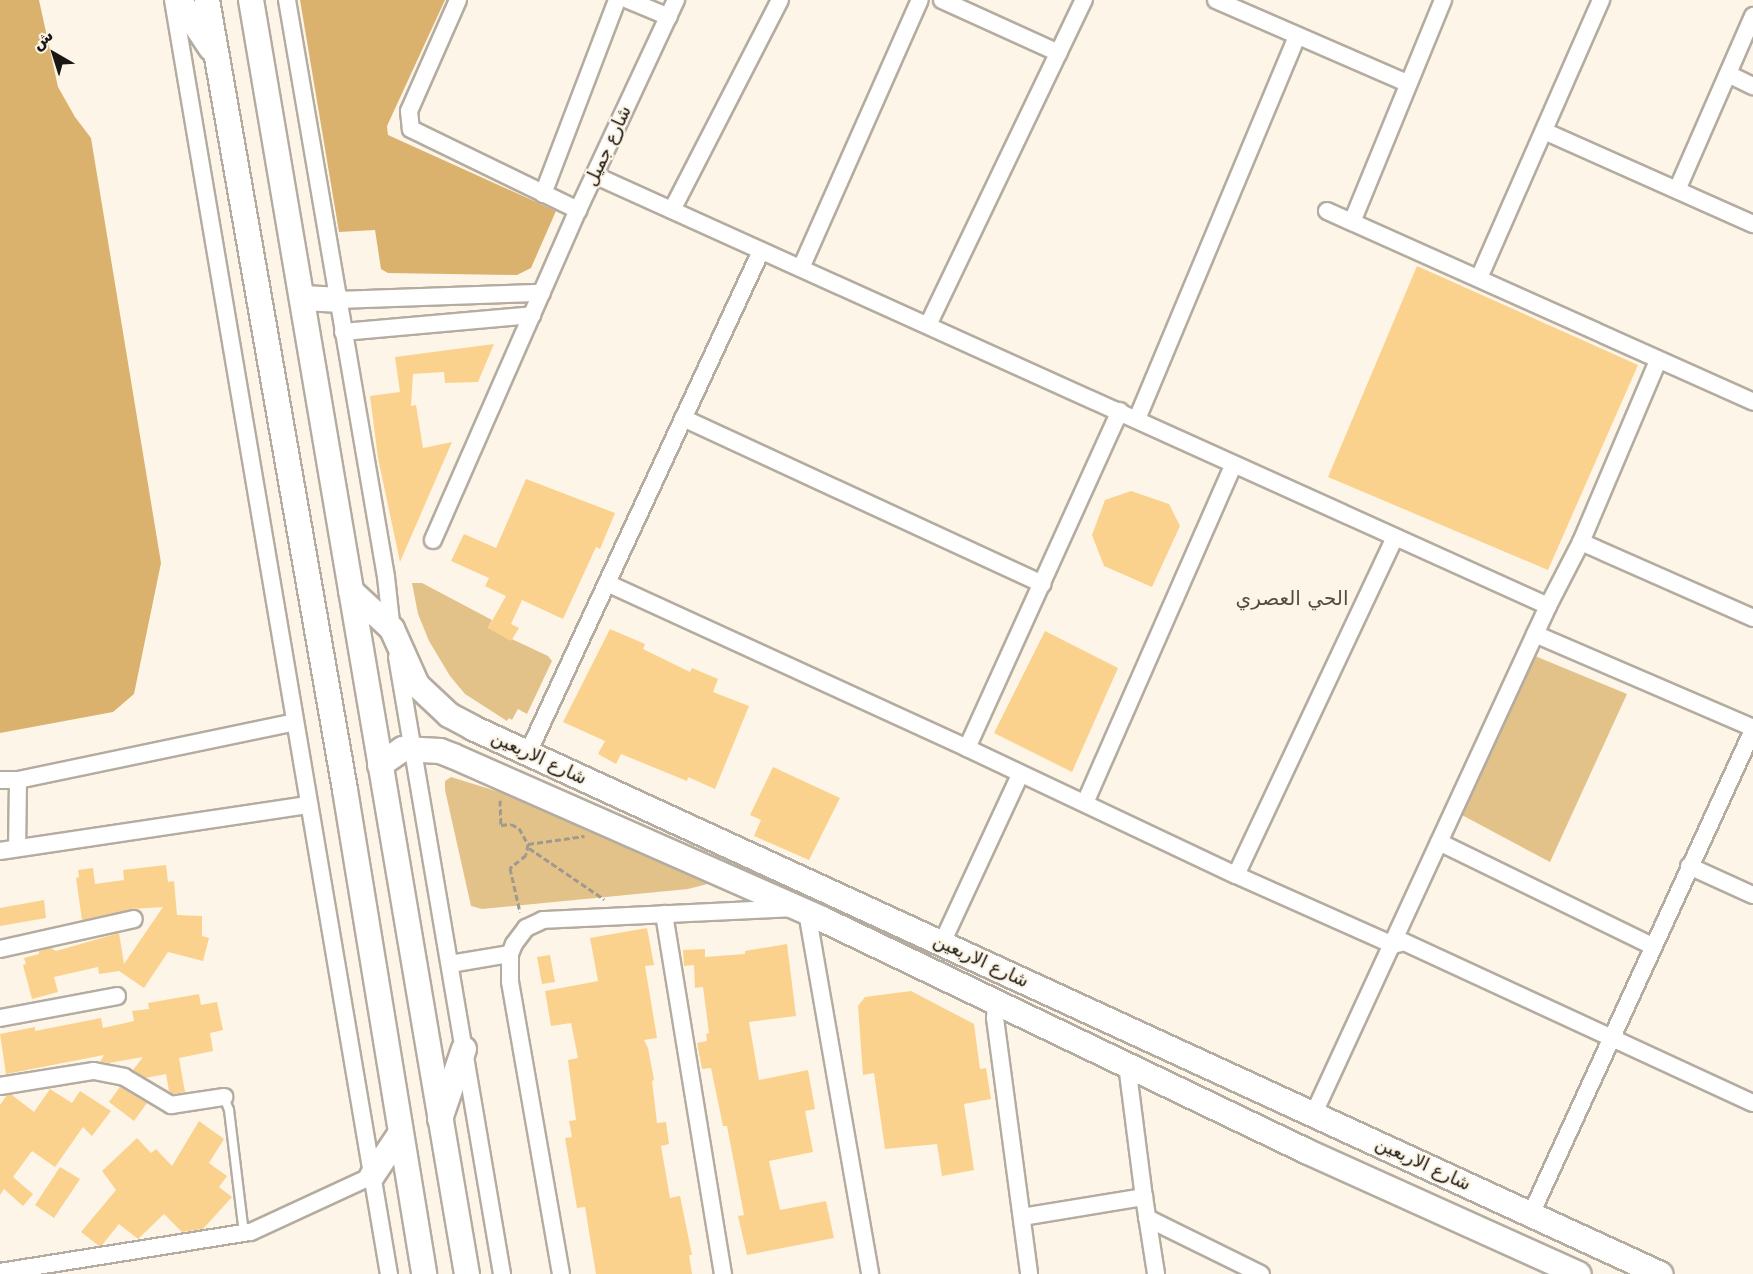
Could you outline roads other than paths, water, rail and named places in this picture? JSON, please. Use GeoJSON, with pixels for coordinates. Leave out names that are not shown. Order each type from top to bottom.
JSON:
{"type":"FeatureCollection","features":[{"type":"Feature","properties":{"kind":"main road"},"geometry":{"type":"LineString","coordinates":[[179,0],[216,54]]}},
{"type":"Feature","properties":{"kind":"main road"},"geometry":{"type":"LineString","coordinates":[[207,0],[345,790],[424,1274]]}},
{"type":"Feature","properties":{"kind":"main road"},"geometry":{"type":"LineString","coordinates":[[251,0],[466,1274]]}},
{"type":"Feature","properties":{"kind":"main road"},"geometry":{"type":"LineString","coordinates":[[302,298],[337,300]]}},
{"type":"Feature","properties":{"kind":"main road","name":"شارع الاربعين"},"geometry":{"type":"LineString","coordinates":[[351,591],[392,629],[408,671],[432,701],[449,715],[1660,1274]]}},
{"type":"Feature","properties":{"kind":"main road","name":"شارع الاربعين"},"geometry":{"type":"LineString","coordinates":[[380,765],[403,749],[440,751],[499,776],[809,913],[1306,1151],[1578,1274]]}},
{"type":"Feature","properties":{"kind":"main road"},"geometry":{"type":"LineString","coordinates":[[809,913],[835,893]]}},
{"type":"Feature","properties":{"kind":"main road"},"geometry":{"type":"LineString","coordinates":[[439,1122],[464,1049]]}},
{"type":"Feature","properties":{"kind":"main road"},"geometry":{"type":"LineString","coordinates":[[372,1176],[400,1134]]}},
{"type":"Feature","properties":{"kind":"street"},"geometry":{"type":"LineString","coordinates":[[173,0],[389,1274]]}},
{"type":"Feature","properties":{"kind":"street"},"geometry":{"type":"LineString","coordinates":[[287,0],[502,1274]]}},
{"type":"Feature","properties":{"kind":"street"},"geometry":{"type":"LineString","coordinates":[[458,0],[409,111],[411,129],[578,210]]}},
{"type":"Feature","properties":{"kind":"street"},"geometry":{"type":"LineString","coordinates":[[543,194],[617,0]]}},
{"type":"Feature","properties":{"kind":"street"},"geometry":{"type":"LineString","coordinates":[[628,0],[669,16]]}},
{"type":"Feature","properties":{"kind":"street","name":"شارع جميل"},"geometry":{"type":"LineString","coordinates":[[433,540],[578,210],[676,0]]}},
{"type":"Feature","properties":{"kind":"street"},"geometry":{"type":"LineString","coordinates":[[672,210],[780,0]]}},
{"type":"Feature","properties":{"kind":"street"},"geometry":{"type":"LineString","coordinates":[[801,268],[921,0]]}},
{"type":"Feature","properties":{"kind":"street"},"geometry":{"type":"LineString","coordinates":[[942,0],[1059,53]]}},
{"type":"Feature","properties":{"kind":"street"},"geometry":{"type":"LineString","coordinates":[[928,325],[1084,0]]}},
{"type":"Feature","properties":{"kind":"street"},"geometry":{"type":"LineString","coordinates":[[1216,0],[1407,83]]}},
{"type":"Feature","properties":{"kind":"street"},"geometry":{"type":"LineString","coordinates":[[1352,222],[1407,83],[1443,0]]}},
{"type":"Feature","properties":{"kind":"street"},"geometry":{"type":"LineString","coordinates":[[1479,278],[1601,0]]}},
{"type":"Feature","properties":{"kind":"street"},"geometry":{"type":"LineString","coordinates":[[1677,190],[1753,16]]}},
{"type":"Feature","properties":{"kind":"street"},"geometry":{"type":"LineString","coordinates":[[1137,419],[1298,37]]}},
{"type":"Feature","properties":{"kind":"street"},"geometry":{"type":"LineString","coordinates":[[1728,74],[1753,86]]}},
{"type":"Feature","properties":{"kind":"street"},"geometry":{"type":"LineString","coordinates":[[1544,131],[1753,224]]}},
{"type":"Feature","properties":{"kind":"street"},"geometry":{"type":"LineString","coordinates":[[594,175],[1548,606]]}},
{"type":"Feature","properties":{"kind":"street"},"geometry":{"type":"LineString","coordinates":[[1327,211],[1753,402]]}},
{"type":"Feature","properties":{"kind":"street"},"geometry":{"type":"LineString","coordinates":[[528,753],[761,251]]}},
{"type":"Feature","properties":{"kind":"street"},"geometry":{"type":"LineString","coordinates":[[337,300],[542,293]]}},
{"type":"Feature","properties":{"kind":"street"},"geometry":{"type":"LineString","coordinates":[[343,332],[531,315]]}},
{"type":"Feature","properties":{"kind":"street"},"geometry":{"type":"LineString","coordinates":[[1314,1113],[1548,606],[1581,542],[1658,361]]}},
{"type":"Feature","properties":{"kind":"street"},"geometry":{"type":"LineString","coordinates":[[967,748],[1120,411]]}},
{"type":"Feature","properties":{"kind":"street"},"geometry":{"type":"LineString","coordinates":[[683,418],[1043,584]]}},
{"type":"Feature","properties":{"kind":"street"},"geometry":{"type":"LineString","coordinates":[[1085,803],[1233,465]]}},
{"type":"Feature","properties":{"kind":"street"},"geometry":{"type":"LineString","coordinates":[[1236,875],[1394,538]]}},
{"type":"Feature","properties":{"kind":"street"},"geometry":{"type":"LineString","coordinates":[[1581,542],[1753,618]]}},
{"type":"Feature","properties":{"kind":"street"},"geometry":{"type":"LineString","coordinates":[[607,583],[967,748],[1236,875],[1393,945],[1404,942],[1753,1103]]}},
{"type":"Feature","properties":{"kind":"street"},"geometry":{"type":"LineString","coordinates":[[1531,1214],[1753,729],[1535,634]]}},
{"type":"Feature","properties":{"kind":"street"},"geometry":{"type":"LineString","coordinates":[[0,780],[18,780],[295,722]]}},
{"type":"Feature","properties":{"kind":"street"},"geometry":{"type":"LineString","coordinates":[[942,943],[1020,775]]}},
{"type":"Feature","properties":{"kind":"street"},"geometry":{"type":"LineString","coordinates":[[17,848],[18,780]]}},
{"type":"Feature","properties":{"kind":"street"},"geometry":{"type":"LineString","coordinates":[[0,851],[308,805]]}},
{"type":"Feature","properties":{"kind":"street"},"geometry":{"type":"LineString","coordinates":[[1439,842],[1652,946]]}},
{"type":"Feature","properties":{"kind":"street"},"geometry":{"type":"LineString","coordinates":[[1689,866],[1753,895]]}},
{"type":"Feature","properties":{"kind":"street"},"geometry":{"type":"LineString","coordinates":[[561,1274],[510,981],[510,954],[526,928],[543,920],[765,911],[809,913],[870,1274]]}},
{"type":"Feature","properties":{"kind":"street"},"geometry":{"type":"LineString","coordinates":[[664,914],[723,1274]]}},
{"type":"Feature","properties":{"kind":"street"},"geometry":{"type":"LineString","coordinates":[[0,949],[134,919]]}},
{"type":"Feature","properties":{"kind":"street"},"geometry":{"type":"LineString","coordinates":[[450,964],[510,954]]}},
{"type":"Feature","properties":{"kind":"street"},"geometry":{"type":"LineString","coordinates":[[0,1018],[117,996]]}},
{"type":"Feature","properties":{"kind":"street"},"geometry":{"type":"LineString","coordinates":[[996,1004],[995,1018],[1029,1274]]}},
{"type":"Feature","properties":{"kind":"street"},"geometry":{"type":"LineString","coordinates":[[1127,1065],[1156,1274]]}},
{"type":"Feature","properties":{"kind":"street"},"geometry":{"type":"LineString","coordinates":[[0,1086],[94,1071],[124,1077],[171,1105],[224,1098]]}},
{"type":"Feature","properties":{"kind":"street"},"geometry":{"type":"LineString","coordinates":[[0,1272],[244,1234],[372,1176]]}},
{"type":"Feature","properties":{"kind":"street"},"geometry":{"type":"LineString","coordinates":[[1022,1217],[1144,1197]]}},
{"type":"Feature","properties":{"kind":"street"},"geometry":{"type":"LineString","coordinates":[[1147,1218],[1261,1274]]}},
{"type":"Feature","properties":{"kind":"lane"},"geometry":{"type":"LineString","coordinates":[[224,1098],[229,1110],[244,1234]]}},
{"type":"Feature","properties":{"kind":"district","name":"الحي العصري"},"geometry":{"type":"Point","coordinates":[1292,598]}}]}
